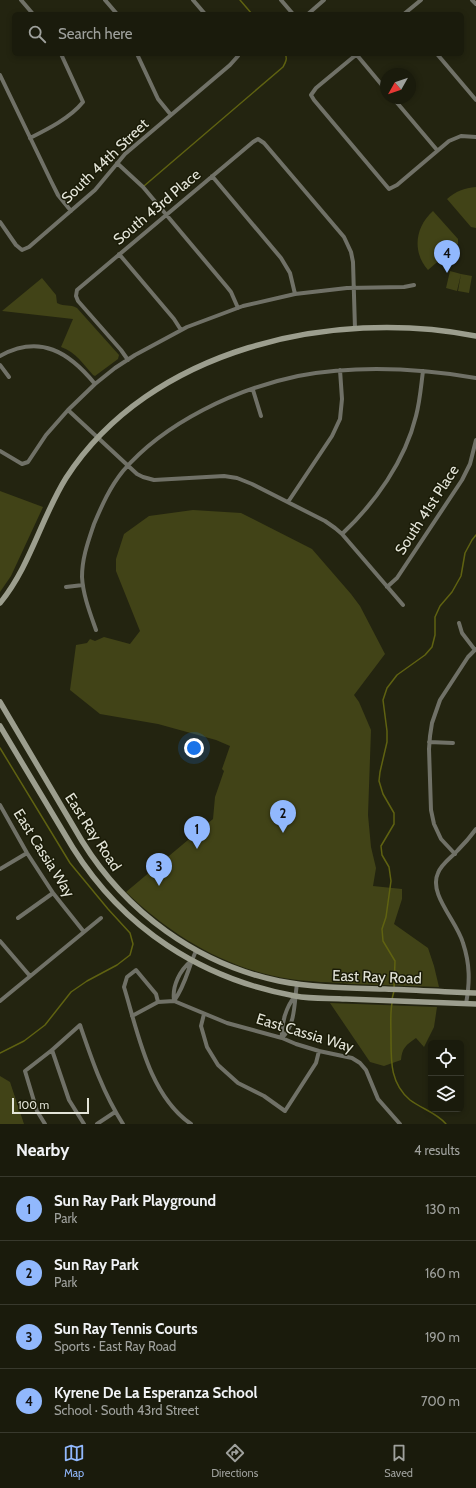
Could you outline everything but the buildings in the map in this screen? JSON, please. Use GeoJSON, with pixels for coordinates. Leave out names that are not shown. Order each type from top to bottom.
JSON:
{"type":"FeatureCollection","features":[{"type":"Feature","properties":{"kind":"main road"},"geometry":{"type":"LineString","coordinates":[[0,603],[17,579],[53,502],[66,478],[98,438],[137,403],[183,375],[242,350],[289,337],[355,329],[408,329],[476,336]]}},
{"type":"Feature","properties":{"kind":"main road","name":"East Ray Road"},"geometry":{"type":"LineString","coordinates":[[0,702],[91,856],[111,882],[152,921],[196,951],[244,972],[265,978],[297,984],[325,987],[476,993]]}},
{"type":"Feature","properties":{"kind":"main road","name":"East Ray Road"},"geometry":{"type":"LineString","coordinates":[[0,726],[82,862],[102,889],[144,930],[191,960],[215,972],[241,982],[295,996],[402,1002],[476,1004]]}},
{"type":"Feature","properties":{"kind":"main road"},"geometry":{"type":"LineString","coordinates":[[19,757],[28,751]]}},
{"type":"Feature","properties":{"kind":"street"},"geometry":{"type":"LineString","coordinates":[[21,0],[31,12]]}},
{"type":"Feature","properties":{"kind":"street"},"geometry":{"type":"LineString","coordinates":[[105,0],[115,12]]}},
{"type":"Feature","properties":{"kind":"street"},"geometry":{"type":"LineString","coordinates":[[192,0],[202,12]]}},
{"type":"Feature","properties":{"kind":"street"},"geometry":{"type":"LineString","coordinates":[[282,0],[291,12]]}},
{"type":"Feature","properties":{"kind":"street"},"geometry":{"type":"LineString","coordinates":[[310,12],[324,0]]}},
{"type":"Feature","properties":{"kind":"street"},"geometry":{"type":"LineString","coordinates":[[406,12],[421,0]]}},
{"type":"Feature","properties":{"kind":"street"},"geometry":{"type":"LineString","coordinates":[[472,0],[476,4]]}},
{"type":"Feature","properties":{"kind":"street"},"geometry":{"type":"LineString","coordinates":[[30,138],[60,121],[78,108],[83,102],[62,56]]}},
{"type":"Feature","properties":{"kind":"street"},"geometry":{"type":"LineString","coordinates":[[138,56],[158,99],[171,115]]}},
{"type":"Feature","properties":{"kind":"street","name":"South 44th Street"},"geometry":{"type":"LineString","coordinates":[[0,222],[16,245],[22,250],[29,247],[95,190],[125,154],[230,65],[237,56]]}},
{"type":"Feature","properties":{"kind":"street"},"geometry":{"type":"LineString","coordinates":[[354,56],[311,94],[314,100],[389,188],[397,184],[437,150],[454,138],[466,136],[476,137]]}},
{"type":"Feature","properties":{"kind":"street"},"geometry":{"type":"LineString","coordinates":[[358,56],[380,83]]}},
{"type":"Feature","properties":{"kind":"street"},"geometry":{"type":"LineString","coordinates":[[439,56],[476,100]]}},
{"type":"Feature","properties":{"kind":"street"},"geometry":{"type":"LineString","coordinates":[[0,75],[58,195],[71,211]]}},
{"type":"Feature","properties":{"kind":"street"},"geometry":{"type":"LineString","coordinates":[[398,104],[437,150]]}},
{"type":"Feature","properties":{"kind":"street","name":"South 43rd Place"},"geometry":{"type":"LineString","coordinates":[[128,360],[78,301],[76,296],[77,290],[258,139],[264,143],[344,237],[351,252],[354,287]]}},
{"type":"Feature","properties":{"kind":"street"},"geometry":{"type":"LineString","coordinates":[[117,163],[135,179],[227,287],[231,292],[238,308]]}},
{"type":"Feature","properties":{"kind":"street"},"geometry":{"type":"LineString","coordinates":[[212,176],[282,258],[290,273],[295,294]]}},
{"type":"Feature","properties":{"kind":"street"},"geometry":{"type":"LineString","coordinates":[[119,254],[174,319],[181,330]]}},
{"type":"Feature","properties":{"kind":"street"},"geometry":{"type":"LineString","coordinates":[[0,451],[22,464],[28,462],[46,435],[68,410],[95,384],[128,360],[181,330],[238,308],[295,294],[354,287],[404,287],[414,285]]}},
{"type":"Feature","properties":{"kind":"street"},"geometry":{"type":"LineString","coordinates":[[354,287],[355,329]]}},
{"type":"Feature","properties":{"kind":"street"},"geometry":{"type":"LineString","coordinates":[[0,356],[16,349],[30,347],[43,347],[57,351],[76,362],[95,384]]}},
{"type":"Feature","properties":{"kind":"street"},"geometry":{"type":"LineString","coordinates":[[0,365],[9,377]]}},
{"type":"Feature","properties":{"kind":"street"},"geometry":{"type":"LineString","coordinates":[[96,630],[88,607],[83,585],[84,557],[91,534],[109,491],[128,466],[151,444],[183,422],[219,403],[253,390],[298,376],[340,370],[378,369],[423,371],[476,378]]}},
{"type":"Feature","properties":{"kind":"street"},"geometry":{"type":"LineString","coordinates":[[288,502],[332,436],[340,419],[342,399],[340,370]]}},
{"type":"Feature","properties":{"kind":"street"},"geometry":{"type":"LineString","coordinates":[[342,534],[366,510],[391,473],[403,451],[416,418],[420,400],[423,371]]}},
{"type":"Feature","properties":{"kind":"street"},"geometry":{"type":"LineString","coordinates":[[253,390],[261,416]]}},
{"type":"Feature","properties":{"kind":"street"},"geometry":{"type":"LineString","coordinates":[[68,410],[128,466],[143,477],[154,480],[212,476],[237,478],[325,521],[342,534],[403,605]]}},
{"type":"Feature","properties":{"kind":"street","name":"South 41st Place"},"geometry":{"type":"LineString","coordinates":[[387,587],[397,578],[462,480],[470,464],[476,440]]}},
{"type":"Feature","properties":{"kind":"street"},"geometry":{"type":"LineString","coordinates":[[66,587],[83,585]]}},
{"type":"Feature","properties":{"kind":"street"},"geometry":{"type":"LineString","coordinates":[[455,854],[442,839],[434,824],[431,810],[429,742],[432,723],[440,700],[468,657],[475,650],[462,633],[460,623]]}},
{"type":"Feature","properties":{"kind":"street"},"geometry":{"type":"LineString","coordinates":[[429,742],[454,743]]}},
{"type":"Feature","properties":{"kind":"street","name":"East Cassia Way"},"geometry":{"type":"LineString","coordinates":[[0,805],[2,812],[53,893],[84,932]]}},
{"type":"Feature","properties":{"kind":"street"},"geometry":{"type":"LineString","coordinates":[[466,1004],[469,971],[463,941],[457,927],[437,895],[435,884],[438,872],[468,840],[476,829]]}},
{"type":"Feature","properties":{"kind":"street"},"geometry":{"type":"LineString","coordinates":[[0,869],[28,853]]}},
{"type":"Feature","properties":{"kind":"street"},"geometry":{"type":"LineString","coordinates":[[18,918],[53,893]]}},
{"type":"Feature","properties":{"kind":"street"},"geometry":{"type":"LineString","coordinates":[[0,1001],[101,918]]}},
{"type":"Feature","properties":{"kind":"street"},"geometry":{"type":"LineString","coordinates":[[0,940],[30,976]]}},
{"type":"Feature","properties":{"kind":"street"},"geometry":{"type":"LineString","coordinates":[[174,1000],[173,992],[183,967],[191,960],[196,951]]}},
{"type":"Feature","properties":{"kind":"street"},"geometry":{"type":"LineString","coordinates":[[132,1016],[158,1002],[174,1000],[179,994],[190,971],[191,960]]}},
{"type":"Feature","properties":{"kind":"street"},"geometry":{"type":"LineString","coordinates":[[158,1002],[156,994],[136,970],[127,977],[124,987],[132,1016],[154,1079],[168,1101],[185,1120],[191,1124]]}},
{"type":"Feature","properties":{"kind":"street"},"geometry":{"type":"LineString","coordinates":[[282,1038],[288,1032],[295,1005],[297,984]]}},
{"type":"Feature","properties":{"kind":"street","name":"East Cassia Way"},"geometry":{"type":"LineString","coordinates":[[174,1000],[227,1023],[282,1038],[319,1051],[352,1058],[360,1063],[369,1077],[378,1099],[400,1124]]}},
{"type":"Feature","properties":{"kind":"street"},"geometry":{"type":"LineString","coordinates":[[204,1014],[201,1026],[207,1047],[218,1065],[238,1083],[264,1096],[285,1111],[316,1064],[319,1051]]}},
{"type":"Feature","properties":{"kind":"street"},"geometry":{"type":"LineString","coordinates":[[44,1124],[37,1111],[25,1071],[52,1050],[80,1025],[98,1079],[123,1124]]}},
{"type":"Feature","properties":{"kind":"street"},"geometry":{"type":"LineString","coordinates":[[52,1050],[69,1100],[84,1124]]}},
{"type":"Feature","properties":{"kind":"street"},"geometry":{"type":"LineString","coordinates":[[97,1124],[115,1112]]}},
{"type":"Feature","properties":{"kind":"shaded area"},"geometry":{"type":"Polygon","coordinates":[[[476,187],[476,228],[471,227],[447,199],[460,190],[476,187]]]}},
{"type":"Feature","properties":{"kind":"shaded area"},"geometry":{"type":"Polygon","coordinates":[[[433,211],[458,239],[458,244],[428,270],[420,255],[418,240],[422,224],[433,211]]]}},
{"type":"Feature","properties":{"kind":"shaded area"},"geometry":{"type":"Polygon","coordinates":[[[450,271],[461,274],[457,291],[446,288],[450,271]]]}},
{"type":"Feature","properties":{"kind":"shaded area"},"geometry":{"type":"Polygon","coordinates":[[[461,274],[472,276],[469,293],[458,291],[461,274]]]}},
{"type":"Feature","properties":{"kind":"shaded area"},"geometry":{"type":"Polygon","coordinates":[[[42,278],[56,295],[57,303],[77,308],[119,355],[118,359],[95,376],[75,355],[61,347],[73,319],[2,311],[42,278]]]}},
{"type":"Feature","properties":{"kind":"shaded area"},"geometry":{"type":"Polygon","coordinates":[[[0,491],[43,507],[11,576],[0,592],[0,491]]]}},
{"type":"Feature","properties":{"kind":"shaded area"},"geometry":{"type":"Polygon","coordinates":[[[193,510],[241,513],[312,549],[360,606],[385,654],[354,695],[359,702],[371,730],[368,815],[371,847],[376,868],[373,886],[402,889],[402,899],[394,924],[428,948],[439,987],[305,981],[266,974],[222,959],[201,948],[162,923],[126,892],[213,819],[215,797],[224,771],[222,769],[230,746],[216,740],[158,724],[100,714],[70,690],[76,645],[87,643],[90,639],[95,641],[104,637],[130,644],[140,631],[116,571],[116,559],[124,534],[149,516],[193,510]]]}},
{"type":"Feature","properties":{"kind":"shaded area"},"geometry":{"type":"Polygon","coordinates":[[[330,1003],[437,1007],[434,1027],[424,1047],[416,1038],[405,1047],[402,1052],[401,1060],[384,1066],[370,1062],[330,1003]]]}},
{"type":"Feature","properties":{"kind":"shaded area"},"geometry":{"type":"Polygon","coordinates":[[[0,1076],[10,1082],[24,1124],[0,1124],[0,1076]]]}},
{"type":"Feature","properties":{"kind":"waterway"},"geometry":{"type":"LineString","coordinates":[[240,0],[250,12]]}},
{"type":"Feature","properties":{"kind":"waterway"},"geometry":{"type":"LineString","coordinates":[[144,186],[283,67],[286,56]]}},
{"type":"Feature","properties":{"kind":"waterway"},"geometry":{"type":"LineString","coordinates":[[394,988],[395,961],[383,941],[382,929],[386,917],[391,881],[389,867],[382,855],[381,846],[394,824],[394,813],[383,794],[379,781],[387,742],[383,700],[387,688],[397,675],[425,655],[432,647],[435,635],[435,617],[440,606],[452,592],[461,576],[465,553],[476,535]]}},
{"type":"Feature","properties":{"kind":"waterway"},"geometry":{"type":"LineString","coordinates":[[0,748],[70,863],[130,933],[133,944],[130,955],[117,965],[87,981],[71,992],[45,1025],[24,1041],[0,1053]]}},
{"type":"Feature","properties":{"kind":"waterway"},"geometry":{"type":"LineString","coordinates":[[392,999],[394,991]]}},
{"type":"Feature","properties":{"kind":"waterway"},"geometry":{"type":"LineString","coordinates":[[392,1003],[391,1055],[395,1079],[403,1093],[410,1100],[434,1114],[446,1124]]}},
{"type":"Feature","properties":{"kind":"place","name":"Kyrene De La Esperanza School"},"geometry":{"type":"Point","coordinates":[447,273]}},
{"type":"Feature","properties":{"kind":"place","name":"Sun Ray Park"},"geometry":{"type":"Point","coordinates":[283,833]}},
{"type":"Feature","properties":{"kind":"place","name":"Sun Ray Park Playground"},"geometry":{"type":"Point","coordinates":[197,849]}},
{"type":"Feature","properties":{"kind":"place","name":"Sun Ray Tennis Courts"},"geometry":{"type":"Point","coordinates":[159,886]}}]}
